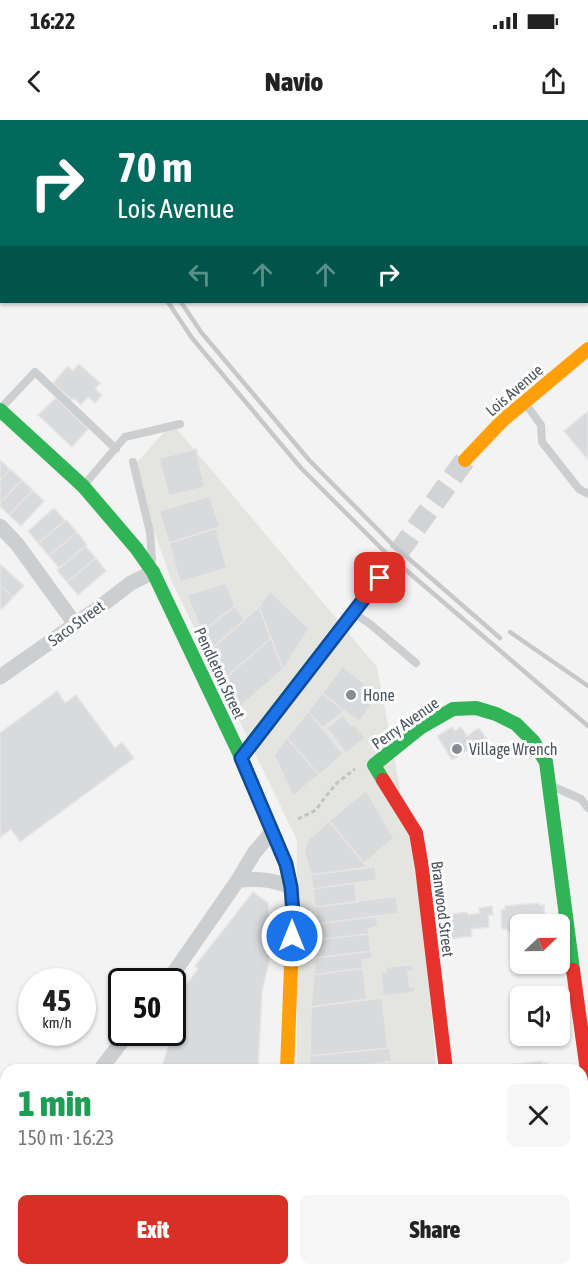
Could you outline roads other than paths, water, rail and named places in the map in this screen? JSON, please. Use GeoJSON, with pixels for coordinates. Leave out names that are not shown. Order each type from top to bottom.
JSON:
{"type":"FeatureCollection","features":[{"type":"Feature","properties":{"kind":"street","name":"Lois Avenue"},"geometry":{"type":"LineString","coordinates":[[465,460],[503,420],[588,349]]}},
{"type":"Feature","properties":{"kind":"street","name":"Pendleton Street"},"geometry":{"type":"LineString","coordinates":[[0,410],[83,486],[136,548],[153,572],[241,758],[286,864],[291,887],[293,914],[287,1064]]}},
{"type":"Feature","properties":{"kind":"street"},"geometry":{"type":"LineString","coordinates":[[1,528],[17,544],[75,624]]}},
{"type":"Feature","properties":{"kind":"street","name":"Saco Street"},"geometry":{"type":"LineString","coordinates":[[0,677],[131,583],[153,572]]}},
{"type":"Feature","properties":{"kind":"street"},"geometry":{"type":"LineString","coordinates":[[241,758],[380,578]]}},
{"type":"Feature","properties":{"kind":"street","name":"Perry Avenue"},"geometry":{"type":"LineString","coordinates":[[374,765],[420,728],[453,709],[476,708],[496,714],[516,724],[533,741],[546,762],[586,1064]]}},
{"type":"Feature","properties":{"kind":"street","name":"Branwood Street"},"geometry":{"type":"LineString","coordinates":[[374,765],[416,833],[444,1064]]}},
{"type":"Feature","properties":{"kind":"street"},"geometry":{"type":"LineString","coordinates":[[177,968],[254,853],[272,832]]}},
{"type":"Feature","properties":{"kind":"street"},"geometry":{"type":"LineString","coordinates":[[238,880],[274,880],[291,887]]}},
{"type":"Feature","properties":{"kind":"street"},"geometry":{"type":"LineString","coordinates":[[105,1064],[118,1046]]}},
{"type":"Feature","properties":{"kind":"lane"},"geometry":{"type":"LineString","coordinates":[[0,410],[35,372],[116,449]]}},
{"type":"Feature","properties":{"kind":"lane"},"geometry":{"type":"LineString","coordinates":[[524,402],[541,425],[542,442],[579,489],[588,494]]}},
{"type":"Feature","properties":{"kind":"lane"},"geometry":{"type":"LineString","coordinates":[[83,486],[125,437],[180,424]]}},
{"type":"Feature","properties":{"kind":"lane","name":"Pendleton Street"},"geometry":{"type":"LineString","coordinates":[[133,462],[150,532],[153,572]]}},
{"type":"Feature","properties":{"kind":"lane"},"geometry":{"type":"LineString","coordinates":[[353,612],[416,663]]}},
{"type":"Feature","properties":{"kind":"lane"},"geometry":{"type":"LineString","coordinates":[[548,784],[581,799],[588,808]]}},
{"type":"Feature","properties":{"kind":"tunnel"},"geometry":{"type":"LineString","coordinates":[[380,578],[465,460]]}},
{"type":"Feature","properties":{"kind":"railway"},"geometry":{"type":"LineString","coordinates":[[169,303],[192,338],[301,468],[386,553],[588,726]]}},
{"type":"Feature","properties":{"kind":"railway"},"geometry":{"type":"LineString","coordinates":[[182,303],[201,332],[309,460],[393,545],[500,638]]}},
{"type":"Feature","properties":{"kind":"railway"},"geometry":{"type":"LineString","coordinates":[[510,632],[588,686]]}},
{"type":"Feature","properties":{"kind":"place","name":"Hone"},"geometry":{"type":"Point","coordinates":[351,695]}},
{"type":"Feature","properties":{"kind":"place","name":"Village Wrench"},"geometry":{"type":"Point","coordinates":[457,749]}}]}
